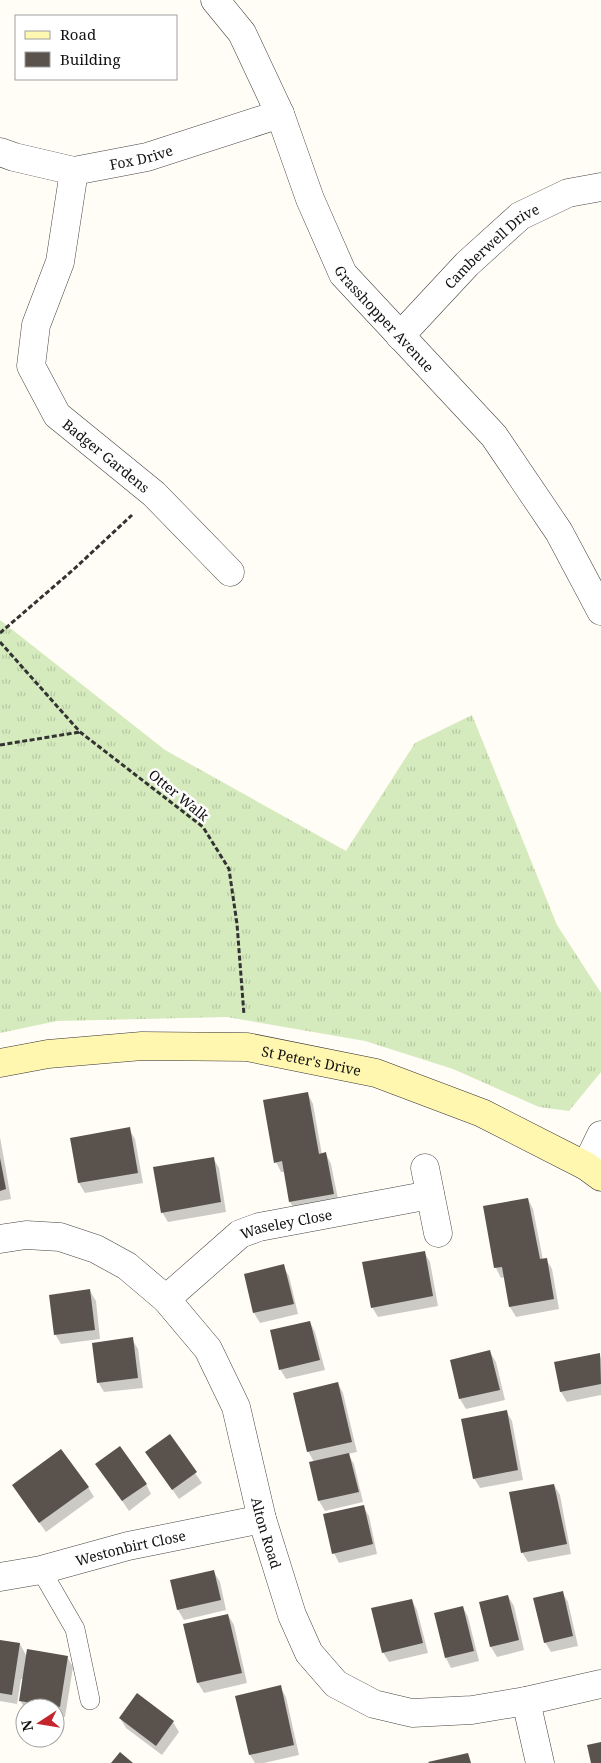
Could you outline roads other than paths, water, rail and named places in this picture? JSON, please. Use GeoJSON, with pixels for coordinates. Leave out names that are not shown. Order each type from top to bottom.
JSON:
{"type":"FeatureCollection","features":[{"type":"Feature","properties":{"kind":"street","name":"Grasshopper Avenue"},"geometry":{"type":"LineString","coordinates":[[215,0],[242,32],[280,114],[310,199],[343,274],[494,436],[559,532],[601,611]]}},
{"type":"Feature","properties":{"kind":"street","name":"Fox Drive"},"geometry":{"type":"LineString","coordinates":[[0,152],[74,171],[148,157],[280,114]]}},
{"type":"Feature","properties":{"kind":"street","name":"Badger Gardens"},"geometry":{"type":"LineString","coordinates":[[74,171],[60,262],[36,325],[31,366],[57,415],[154,494],[230,572]]}},
{"type":"Feature","properties":{"kind":"street","name":"Camberwell Drive"},"geometry":{"type":"LineString","coordinates":[[400,336],[467,264],[520,216],[568,193],[601,187]]}},
{"type":"Feature","properties":{"kind":"street","name":"St Peter's Drive"},"geometry":{"type":"LineString","coordinates":[[0,1063],[48,1054],[142,1046],[247,1048],[376,1073],[482,1113],[593,1172]]}},
{"type":"Feature","properties":{"kind":"street"},"geometry":{"type":"LineString","coordinates":[[593,1172],[601,1135]]}},
{"type":"Feature","properties":{"kind":"street"},"geometry":{"type":"LineString","coordinates":[[425,1168],[438,1233]]}},
{"type":"Feature","properties":{"kind":"street","name":"Waseley Close"},"geometry":{"type":"LineString","coordinates":[[166,1299],[240,1234],[259,1227],[430,1194]]}},
{"type":"Feature","properties":{"kind":"street","name":"Alton Road"},"geometry":{"type":"LineString","coordinates":[[0,1239],[26,1235],[60,1237],[96,1249],[127,1266],[166,1299],[208,1349],[236,1407],[262,1519],[292,1615],[309,1653],[336,1684],[374,1704],[412,1713],[472,1710],[526,1701],[601,1684]]}},
{"type":"Feature","properties":{"kind":"street","name":"Westonbirt Close"},"geometry":{"type":"LineString","coordinates":[[0,1577],[41,1570],[128,1546],[262,1519]]}},
{"type":"Feature","properties":{"kind":"street"},"geometry":{"type":"LineString","coordinates":[[526,1701],[540,1763]]}},
{"type":"Feature","properties":{"kind":"lane"},"geometry":{"type":"LineString","coordinates":[[41,1570],[75,1629],[90,1700]]}}]}
